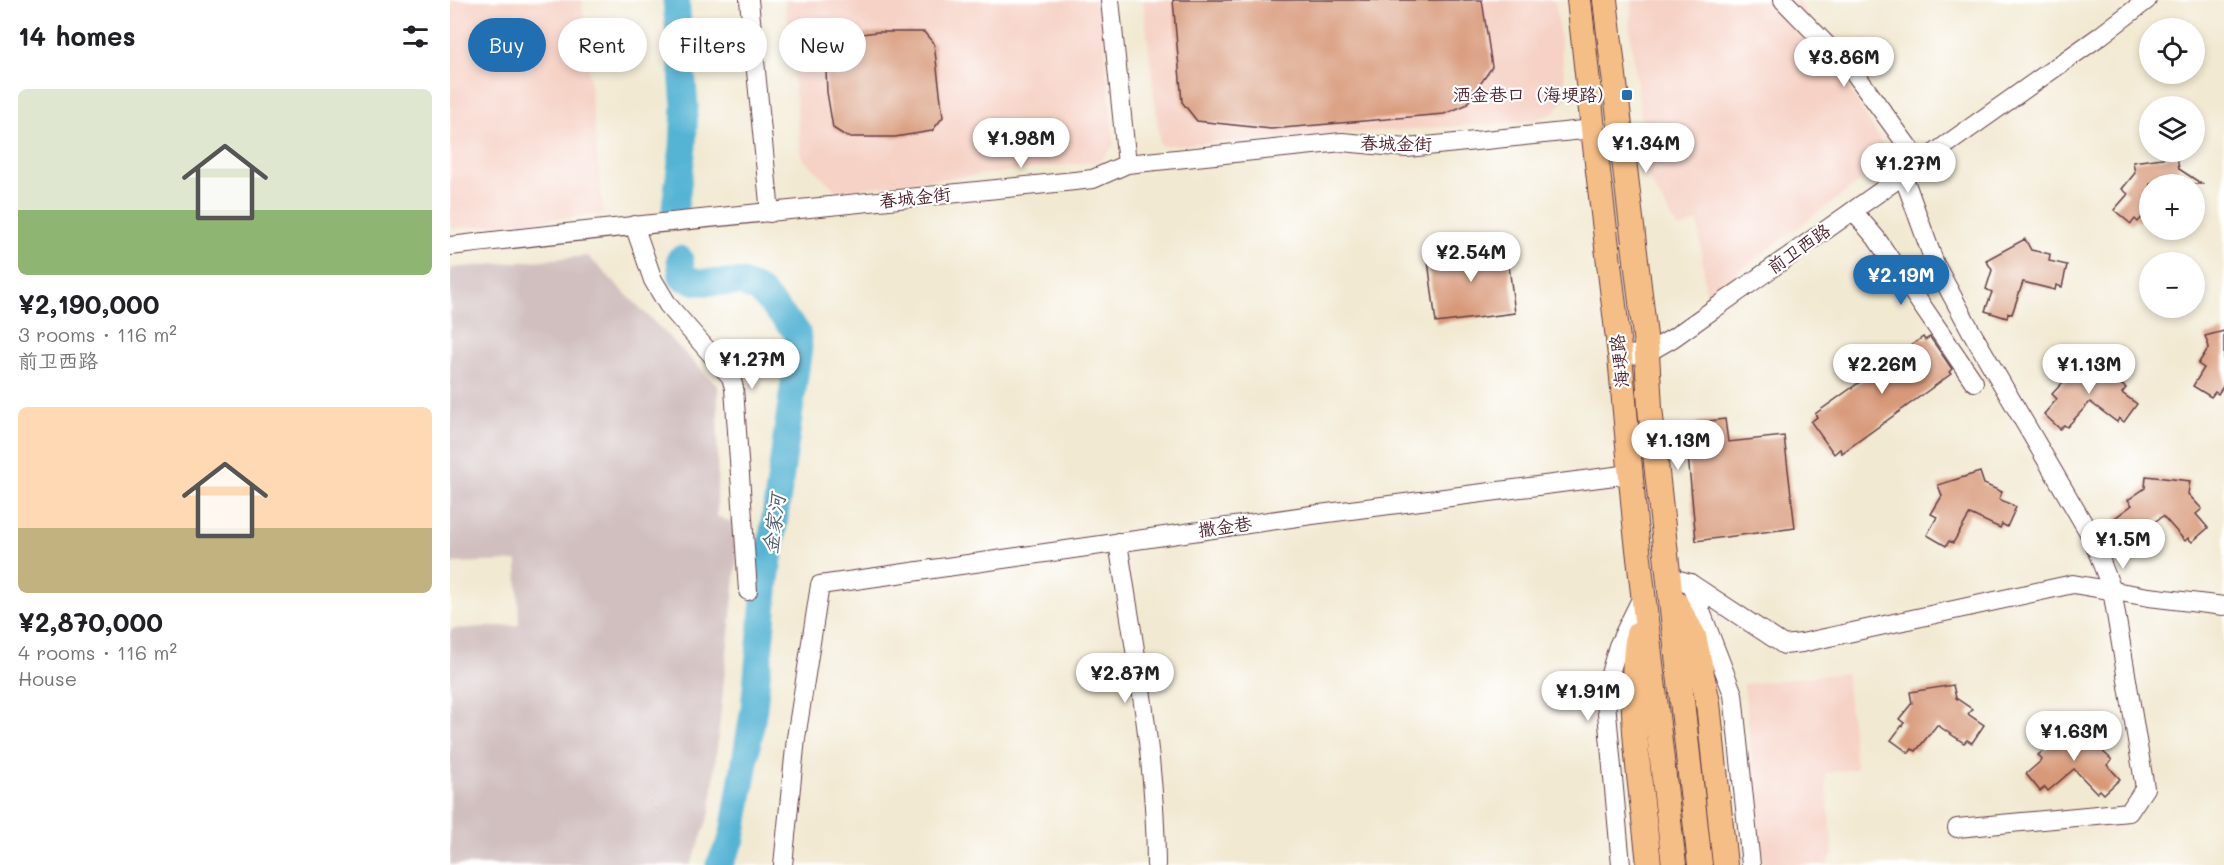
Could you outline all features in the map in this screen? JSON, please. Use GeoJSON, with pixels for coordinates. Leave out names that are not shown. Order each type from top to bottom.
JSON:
{"type":"FeatureCollection","features":[{"type":"Feature","properties":{"kind":"main road","name":"海埂路"},"geometry":{"type":"LineString","coordinates":[[1580,0],[1674,865]]}},
{"type":"Feature","properties":{"kind":"main road","name":"海埂路"},"geometry":{"type":"LineString","coordinates":[[1605,0],[1647,353],[1650,408],[1676,584],[1700,865]]}},
{"type":"Feature","properties":{"kind":"main road"},"geometry":{"type":"LineString","coordinates":[[1676,584],[1694,636],[1708,703],[1725,865]]}},
{"type":"Feature","properties":{"kind":"main road"},"geometry":{"type":"LineString","coordinates":[[1644,593],[1636,643],[1635,723],[1649,865]]}},
{"type":"Feature","properties":{"kind":"street"},"geometry":{"type":"LineString","coordinates":[[749,0],[770,213]]}},
{"type":"Feature","properties":{"kind":"street"},"geometry":{"type":"LineString","coordinates":[[1110,0],[1127,164]]}},
{"type":"Feature","properties":{"kind":"street"},"geometry":{"type":"LineString","coordinates":[[1783,0],[1856,75],[1920,163]]}},
{"type":"Feature","properties":{"kind":"street","name":"前卫西路"},"geometry":{"type":"LineString","coordinates":[[1620,356],[1647,353],[1673,338],[2147,0]]}},
{"type":"Feature","properties":{"kind":"street","name":"春城金街"},"geometry":{"type":"LineString","coordinates":[[450,246],[634,225],[1093,179],[1127,164],[1342,142],[1407,148],[1593,129]]}},
{"type":"Feature","properties":{"kind":"street"},"geometry":{"type":"LineString","coordinates":[[1903,175],[1935,264],[1971,331],[2092,538],[2112,590],[2145,788],[2130,812],[1957,828]]}},
{"type":"Feature","properties":{"kind":"street"},"geometry":{"type":"LineString","coordinates":[[1853,211],[1876,238],[1974,382]]}},
{"type":"Feature","properties":{"kind":"street"},"geometry":{"type":"LineString","coordinates":[[634,225],[653,280],[668,305],[731,377],[734,388],[748,591]]}},
{"type":"Feature","properties":{"kind":"street","name":"撒金巷"},"geometry":{"type":"LineString","coordinates":[[783,865],[796,738],[820,585],[1118,542],[1630,474]]}},
{"type":"Feature","properties":{"kind":"street"},"geometry":{"type":"LineString","coordinates":[[1118,542],[1147,729],[1156,817],[1156,865]]}},
{"type":"Feature","properties":{"kind":"street"},"geometry":{"type":"LineString","coordinates":[[1676,584],[1784,645],[2073,584],[2149,597],[2224,606]]}},
{"type":"Feature","properties":{"kind":"street"},"geometry":{"type":"LineString","coordinates":[[1676,584],[1733,693],[1751,865]]}},
{"type":"Feature","properties":{"kind":"street"},"geometry":{"type":"LineString","coordinates":[[1621,865],[1605,691],[1618,646],[1644,593]]}},
{"type":"Feature","properties":{"kind":"shaded area"},"geometry":{"type":"Polygon","coordinates":[[[450,0],[582,0],[584,18],[558,18],[558,72],[589,72],[603,214],[450,229],[450,0]]]}},
{"type":"Feature","properties":{"kind":"shaded area"},"geometry":{"type":"Polygon","coordinates":[[[785,0],[1100,0],[1114,145],[1101,161],[837,191],[802,158],[793,72],[866,72],[866,18],[787,18],[785,0]]]}},
{"type":"Feature","properties":{"kind":"shaded area"},"geometry":{"type":"Polygon","coordinates":[[[1143,0],[1555,0],[1567,96],[1554,113],[1532,121],[1160,146],[1143,0]]]}},
{"type":"Feature","properties":{"kind":"shaded area"},"geometry":{"type":"Polygon","coordinates":[[[1633,0],[1798,0],[1884,147],[1871,173],[1706,296],[1698,221],[1678,229],[1649,179],[1629,24],[1633,0]]]}},
{"type":"Feature","properties":{"kind":"shaded area"},"geometry":{"type":"Polygon","coordinates":[[[588,256],[718,386],[717,516],[733,523],[737,558],[710,813],[691,865],[450,865],[450,629],[519,625],[517,561],[450,563],[450,268],[588,256]]]}},
{"type":"Feature","properties":{"kind":"shaded area"},"geometry":{"type":"Polygon","coordinates":[[[1846,673],[1856,769],[1825,773],[1833,854],[1827,865],[1763,865],[1744,684],[1846,673]]]}},
{"type":"Feature","properties":{"kind":"building"},"geometry":{"type":"Polygon","coordinates":[[[1173,0],[1482,0],[1492,67],[1466,105],[1444,114],[1271,129],[1197,121],[1182,102],[1173,0]]]}},
{"type":"Feature","properties":{"kind":"building"},"geometry":{"type":"Polygon","coordinates":[[[924,32],[934,44],[943,117],[932,131],[895,137],[847,137],[833,128],[826,72],[866,72],[866,33],[924,32]]]}},
{"type":"Feature","properties":{"kind":"building"},"geometry":{"type":"Polygon","coordinates":[[[2133,162],[2178,162],[2179,169],[2187,174],[2139,174],[2139,221],[2135,219],[2131,224],[2114,210],[2128,194],[2122,189],[2135,173],[2133,162]]]}},
{"type":"Feature","properties":{"kind":"building"},"geometry":{"type":"Polygon","coordinates":[[[2025,239],[2031,250],[2050,254],[2049,261],[2067,265],[2062,287],[2056,285],[2055,290],[2023,282],[2012,314],[2008,313],[2007,318],[1985,311],[1992,292],[1986,289],[1992,270],[1986,260],[2025,239]]]}},
{"type":"Feature","properties":{"kind":"building"},"geometry":{"type":"Polygon","coordinates":[[[1506,243],[1515,313],[1436,323],[1427,253],[1506,243]]]}},
{"type":"Feature","properties":{"kind":"building"},"geometry":{"type":"Polygon","coordinates":[[[2224,331],[2224,385],[2218,394],[2215,392],[2211,397],[2193,386],[2204,368],[2198,364],[2209,347],[2205,336],[2224,331]]]}},
{"type":"Feature","properties":{"kind":"building"},"geometry":{"type":"Polygon","coordinates":[[[1923,337],[1925,340],[1930,337],[1952,369],[1949,372],[1951,374],[1842,453],[1840,449],[1834,454],[1811,422],[1817,417],[1815,414],[1923,337]]]}},
{"type":"Feature","properties":{"kind":"building"},"geometry":{"type":"Polygon","coordinates":[[[2109,363],[2110,376],[2126,388],[2122,393],[2137,404],[2124,422],[2119,418],[2117,422],[2090,402],[2067,427],[2064,425],[2060,429],[2044,414],[2057,399],[2052,394],[2066,379],[2065,368],[2109,363]]]}},
{"type":"Feature","properties":{"kind":"building"},"geometry":{"type":"Polygon","coordinates":[[[1725,419],[1728,442],[1784,436],[1795,528],[1696,541],[1686,434],[1692,426],[1699,422],[1725,419]]]}},
{"type":"Feature","properties":{"kind":"building"},"geometry":{"type":"Polygon","coordinates":[[[1980,472],[1984,484],[2002,492],[1999,499],[2016,507],[2007,527],[2002,524],[2000,528],[1970,514],[1953,543],[1949,541],[1946,546],[1927,535],[1937,517],[1931,514],[1942,496],[1938,485],[1980,472]]]}},
{"type":"Feature","properties":{"kind":"building"},"geometry":{"type":"Polygon","coordinates":[[[2146,476],[2190,481],[2188,494],[2202,509],[2196,514],[2208,528],[2192,542],[2188,538],[2185,541],[2163,516],[2135,535],[2133,532],[2128,535],[2115,518],[2132,505],[2128,500],[2145,488],[2146,476]]]}},
{"type":"Feature","properties":{"kind":"building"},"geometry":{"type":"Polygon","coordinates":[[[1953,685],[1956,698],[1972,709],[1968,714],[1984,725],[1972,743],[1967,740],[1964,743],[1937,725],[1916,751],[1912,749],[1909,753],[1891,740],[1904,723],[1899,719],[1912,703],[1910,692],[1953,685]]]}},
{"type":"Feature","properties":{"kind":"building"},"geometry":{"type":"Polygon","coordinates":[[[2055,731],[2099,733],[2098,747],[2112,760],[2107,765],[2120,779],[2104,794],[2100,790],[2097,793],[2074,769],[2048,791],[2045,787],[2040,791],[2026,774],[2042,760],[2038,755],[2054,743],[2055,731]]]}},
{"type":"Feature","properties":{"kind":"waterway","name":"金家河"},"geometry":{"type":"LineString","coordinates":[[675,207],[683,147],[685,106],[676,0]]}},
{"type":"Feature","properties":{"kind":"waterway","name":"金家河"},"geometry":{"type":"LineString","coordinates":[[680,259],[682,277],[698,282],[742,283],[759,290],[797,332],[799,347],[766,580],[754,708],[732,839],[719,865]]}},
{"type":"Feature","properties":{"kind":"place","name":"洒金巷口（海埂路）"},"geometry":{"type":"Point","coordinates":[1627,95]}}]}
